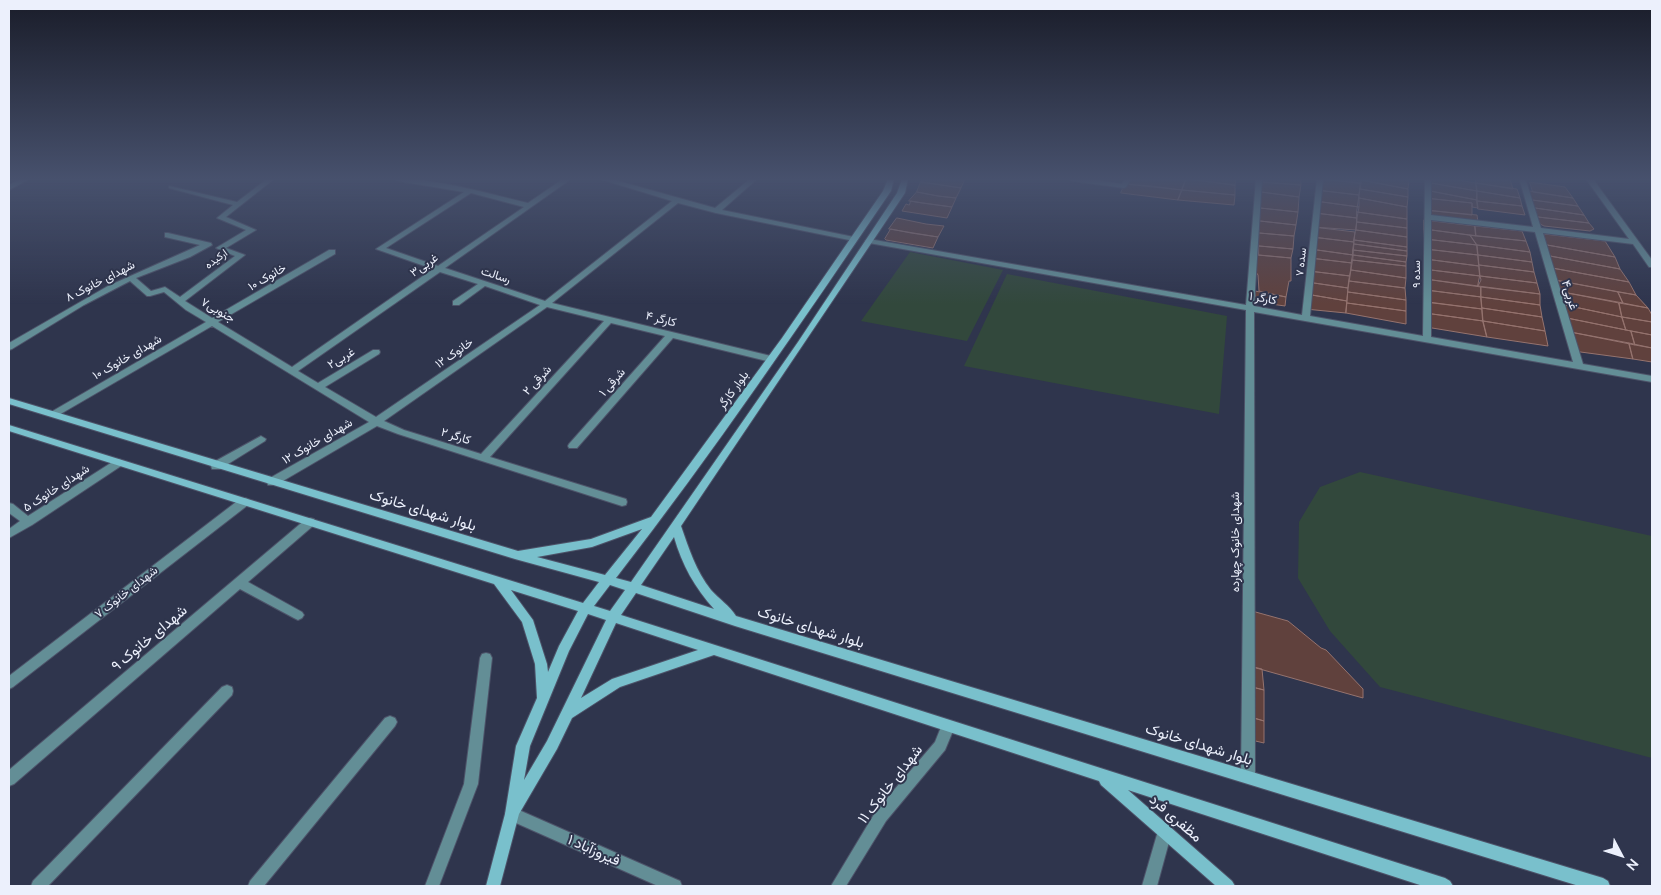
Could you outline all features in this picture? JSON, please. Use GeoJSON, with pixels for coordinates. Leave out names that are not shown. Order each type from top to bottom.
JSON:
{"type":"FeatureCollection","features":[{"type":"Feature","properties":{"kind":"main road","name":"بلوار کارگر"},"geometry":{"type":"LineString","coordinates":[[512,814],[523,746],[563,650],[585,610],[606,579],[654,520],[771,359],[867,221]]}},
{"type":"Feature","properties":{"kind":"main road"},"geometry":{"type":"LineString","coordinates":[[493,886],[512,814],[552,745],[564,716],[613,617],[882,221]]}},
{"type":"Feature","properties":{"kind":"main road","name":"بلوار شهدای خانوک"},"geometry":{"type":"LineString","coordinates":[[9,402],[54,414],[216,466],[515,555],[606,579],[735,621],[1248,776],[1603,886]]}},
{"type":"Feature","properties":{"kind":"main road"},"geometry":{"type":"LineString","coordinates":[[9,428],[497,580],[585,610],[613,617],[1445,886]]}},
{"type":"Feature","properties":{"kind":"main road"},"geometry":{"type":"LineString","coordinates":[[515,555],[592,543],[627,532],[654,520]]}},
{"type":"Feature","properties":{"kind":"main road"},"geometry":{"type":"LineString","coordinates":[[676,526],[692,574],[707,596],[735,621]]}},
{"type":"Feature","properties":{"kind":"main road"},"geometry":{"type":"LineString","coordinates":[[497,580],[527,620],[540,664],[542,698]]}},
{"type":"Feature","properties":{"kind":"main road"},"geometry":{"type":"LineString","coordinates":[[564,716],[616,683],[712,650]]}},
{"type":"Feature","properties":{"kind":"main road","name":"مظفری فرد"},"geometry":{"type":"LineString","coordinates":[[1102,776],[1227,886]]}},
{"type":"Feature","properties":{"kind":"street","name":"ارکیده"},"geometry":{"type":"LineString","coordinates":[[220,248],[252,230],[228,221]]}},
{"type":"Feature","properties":{"kind":"street","name":"رسالت"},"geometry":{"type":"LineString","coordinates":[[424,221],[380,249],[438,270],[546,304]]}},
{"type":"Feature","properties":{"kind":"street","name":"غربی۳"},"geometry":{"type":"LineString","coordinates":[[293,370],[509,221]]}},
{"type":"Feature","properties":{"kind":"street","name":"خانوک ۱۲"},"geometry":{"type":"LineString","coordinates":[[376,422],[546,304],[651,221]]}},
{"type":"Feature","properties":{"kind":"street"},"geometry":{"type":"LineString","coordinates":[[764,221],[854,239]]}},
{"type":"Feature","properties":{"kind":"street","name":"شهدای خانوک چهارده"},"geometry":{"type":"LineString","coordinates":[[1248,776],[1250,308],[1256,221]]}},
{"type":"Feature","properties":{"kind":"street","name":"سده ۷"},"geometry":{"type":"LineString","coordinates":[[1306,318],[1316,221]]}},
{"type":"Feature","properties":{"kind":"street","name":"سده ۹"},"geometry":{"type":"LineString","coordinates":[[1427,339],[1428,221]]}},
{"type":"Feature","properties":{"kind":"street"},"geometry":{"type":"LineString","coordinates":[[1457,221],[1636,242]]}},
{"type":"Feature","properties":{"kind":"street","name":"غربی۴"},"geometry":{"type":"LineString","coordinates":[[1534,221],[1578,366]]}},
{"type":"Feature","properties":{"kind":"street"},"geometry":{"type":"LineString","coordinates":[[1620,221],[1652,265]]}},
{"type":"Feature","properties":{"kind":"street"},"geometry":{"type":"LineString","coordinates":[[168,235],[220,248]]}},
{"type":"Feature","properties":{"kind":"street","name":"کارگر ۱"},"geometry":{"type":"LineString","coordinates":[[869,241],[1652,379]]}},
{"type":"Feature","properties":{"kind":"street","name":"شهدای خانوک ۸"},"geometry":{"type":"LineString","coordinates":[[9,347],[131,278],[191,254],[207,245]]}},
{"type":"Feature","properties":{"kind":"street","name":"ارکیده"},"geometry":{"type":"LineString","coordinates":[[180,301],[241,255],[220,248]]}},
{"type":"Feature","properties":{"kind":"street","name":"خانوک ۱۰"},"geometry":{"type":"LineString","coordinates":[[213,321],[332,252]]}},
{"type":"Feature","properties":{"kind":"street","name":"جنوبی۷"},"geometry":{"type":"LineString","coordinates":[[131,278],[150,294],[165,290],[293,370]]}},
{"type":"Feature","properties":{"kind":"street"},"geometry":{"type":"LineString","coordinates":[[456,304],[483,284]]}},
{"type":"Feature","properties":{"kind":"street","name":"کارگر ۴"},"geometry":{"type":"LineString","coordinates":[[546,304],[771,359]]}},
{"type":"Feature","properties":{"kind":"street","name":"شرقی ۲"},"geometry":{"type":"LineString","coordinates":[[483,458],[609,320]]}},
{"type":"Feature","properties":{"kind":"street","name":"شهدای خانوک ۱۰"},"geometry":{"type":"LineString","coordinates":[[54,414],[213,321]]}},
{"type":"Feature","properties":{"kind":"street","name":"شرقی ۱"},"geometry":{"type":"LineString","coordinates":[[573,446],[671,334]]}},
{"type":"Feature","properties":{"kind":"street","name":"غربی۲"},"geometry":{"type":"LineString","coordinates":[[318,386],[376,352]]}},
{"type":"Feature","properties":{"kind":"street","name":"کارگر ۲"},"geometry":{"type":"LineString","coordinates":[[293,370],[376,422],[401,432],[622,502]]}},
{"type":"Feature","properties":{"kind":"street","name":"۱۲ شهدای خانوک"},"geometry":{"type":"LineString","coordinates":[[272,482],[376,422]]}},
{"type":"Feature","properties":{"kind":"street"},"geometry":{"type":"LineString","coordinates":[[216,466],[261,439]]}},
{"type":"Feature","properties":{"kind":"street","name":"شهدای خانوک ۵"},"geometry":{"type":"LineString","coordinates":[[9,534],[118,463]]}},
{"type":"Feature","properties":{"kind":"street","name":"شهدای خانوک ۷"},"geometry":{"type":"LineString","coordinates":[[9,683],[244,502]]}},
{"type":"Feature","properties":{"kind":"street"},"geometry":{"type":"LineString","coordinates":[[9,507],[28,522]]}},
{"type":"Feature","properties":{"kind":"street","name":"شهدای خانوک ۹"},"geometry":{"type":"LineString","coordinates":[[9,779],[310,522]]}},
{"type":"Feature","properties":{"kind":"street"},"geometry":{"type":"LineString","coordinates":[[239,583],[298,615]]}},
{"type":"Feature","properties":{"kind":"street"},"geometry":{"type":"LineString","coordinates":[[432,886],[471,784],[486,658]]}},
{"type":"Feature","properties":{"kind":"street"},"geometry":{"type":"LineString","coordinates":[[38,886],[227,691]]}},
{"type":"Feature","properties":{"kind":"street"},"geometry":{"type":"LineString","coordinates":[[255,886],[390,722]]}},
{"type":"Feature","properties":{"kind":"street","name":"شهدای خانوک ۱۱"},"geometry":{"type":"LineString","coordinates":[[838,886],[881,816],[940,746],[948,726]]}},
{"type":"Feature","properties":{"kind":"street","name":"فیروزآباد ۱"},"geometry":{"type":"LineString","coordinates":[[512,814],[675,886]]}},
{"type":"Feature","properties":{"kind":"street"},"geometry":{"type":"LineString","coordinates":[[1149,886],[1165,831]]}},
{"type":"Feature","properties":{"kind":"green space"},"geometry":{"type":"Polygon","coordinates":[[[910,252],[1003,270],[967,341],[861,321],[910,252]]]}},
{"type":"Feature","properties":{"kind":"green space"},"geometry":{"type":"Polygon","coordinates":[[[1007,274],[1227,316],[1219,414],[964,366],[1007,274]]]}},
{"type":"Feature","properties":{"kind":"green space"},"geometry":{"type":"Polygon","coordinates":[[[1360,472],[1652,536],[1652,758],[1380,687],[1330,631],[1298,578],[1299,522],[1320,487],[1360,472]]]}},
{"type":"Feature","properties":{"kind":"building"},"geometry":{"type":"Polygon","coordinates":[[[895,221],[910,221],[944,226],[938,237],[889,229],[895,221]]]}},
{"type":"Feature","properties":{"kind":"building"},"geometry":{"type":"Polygon","coordinates":[[[1260,221],[1297,221],[1296,225],[1260,221]]]}},
{"type":"Feature","properties":{"kind":"building"},"geometry":{"type":"Polygon","coordinates":[[[1260,221],[1296,225],[1294,236],[1259,233],[1260,221]]]}},
{"type":"Feature","properties":{"kind":"building"},"geometry":{"type":"Polygon","coordinates":[[[1314,221],[1357,221],[1356,230],[1313,227],[1314,221]]]}},
{"type":"Feature","properties":{"kind":"building"},"geometry":{"type":"Polygon","coordinates":[[[1407,221],[1407,228],[1357,222],[1407,221]]]}},
{"type":"Feature","properties":{"kind":"building"},"geometry":{"type":"Polygon","coordinates":[[[1424,221],[1475,226],[1476,236],[1424,229],[1424,221]]]}},
{"type":"Feature","properties":{"kind":"building"},"geometry":{"type":"Polygon","coordinates":[[[1539,221],[1570,221],[1589,223],[1594,229],[1590,231],[1540,224],[1539,221]]]}},
{"type":"Feature","properties":{"kind":"building"},"geometry":{"type":"Polygon","coordinates":[[[1570,221],[1588,221],[1589,223],[1570,221]]]}},
{"type":"Feature","properties":{"kind":"building"},"geometry":{"type":"Polygon","coordinates":[[[1357,222],[1407,228],[1407,237],[1356,230],[1357,222]]]}},
{"type":"Feature","properties":{"kind":"building"},"geometry":{"type":"Polygon","coordinates":[[[1475,226],[1522,231],[1526,241],[1476,236],[1475,226]]]}},
{"type":"Feature","properties":{"kind":"building"},"geometry":{"type":"Polygon","coordinates":[[[1313,227],[1355,232],[1354,242],[1312,237],[1313,227]]]}},
{"type":"Feature","properties":{"kind":"building"},"geometry":{"type":"Polygon","coordinates":[[[891,229],[938,237],[933,248],[886,240],[891,229]]]}},
{"type":"Feature","properties":{"kind":"building"},"geometry":{"type":"Polygon","coordinates":[[[1424,229],[1470,235],[1477,245],[1425,239],[1424,229]]]}},
{"type":"Feature","properties":{"kind":"building"},"geometry":{"type":"Polygon","coordinates":[[[1356,230],[1407,237],[1407,247],[1354,240],[1356,230]]]}},
{"type":"Feature","properties":{"kind":"building"},"geometry":{"type":"Polygon","coordinates":[[[1259,233],[1294,236],[1293,249],[1259,246],[1259,233]]]}},
{"type":"Feature","properties":{"kind":"building"},"geometry":{"type":"Polygon","coordinates":[[[1544,234],[1605,241],[1615,257],[1547,245],[1544,234]]]}},
{"type":"Feature","properties":{"kind":"building"},"geometry":{"type":"Polygon","coordinates":[[[1470,235],[1526,241],[1530,252],[1477,245],[1470,235]]]}},
{"type":"Feature","properties":{"kind":"building"},"geometry":{"type":"Polygon","coordinates":[[[1312,237],[1354,242],[1353,255],[1310,249],[1312,237]]]}},
{"type":"Feature","properties":{"kind":"building"},"geometry":{"type":"Polygon","coordinates":[[[1425,239],[1477,245],[1478,255],[1425,249],[1425,239]]]}},
{"type":"Feature","properties":{"kind":"building"},"geometry":{"type":"Polygon","coordinates":[[[1354,240],[1407,247],[1407,251],[1354,244],[1354,240]]]}},
{"type":"Feature","properties":{"kind":"building"},"geometry":{"type":"Polygon","coordinates":[[[1354,244],[1407,251],[1407,256],[1353,250],[1354,244]]]}},
{"type":"Feature","properties":{"kind":"building"},"geometry":{"type":"Polygon","coordinates":[[[1477,245],[1530,252],[1532,262],[1478,255],[1477,245]]]}},
{"type":"Feature","properties":{"kind":"building"},"geometry":{"type":"Polygon","coordinates":[[[1547,245],[1615,257],[1620,269],[1550,256],[1547,245]]]}},
{"type":"Feature","properties":{"kind":"building"},"geometry":{"type":"Polygon","coordinates":[[[1259,246],[1293,249],[1291,258],[1259,255],[1259,246]]]}},
{"type":"Feature","properties":{"kind":"building"},"geometry":{"type":"Polygon","coordinates":[[[1310,249],[1353,255],[1352,263],[1310,258],[1310,249]]]}},
{"type":"Feature","properties":{"kind":"building"},"geometry":{"type":"Polygon","coordinates":[[[1425,249],[1478,255],[1479,266],[1425,259],[1425,249]]]}},
{"type":"Feature","properties":{"kind":"building"},"geometry":{"type":"Polygon","coordinates":[[[1353,250],[1407,256],[1406,262],[1353,255],[1353,250]]]}},
{"type":"Feature","properties":{"kind":"building"},"geometry":{"type":"Polygon","coordinates":[[[1257,255],[1291,258],[1291,281],[1289,281],[1286,297],[1259,291],[1258,275],[1256,272],[1257,255]]]}},
{"type":"Feature","properties":{"kind":"building"},"geometry":{"type":"Polygon","coordinates":[[[1353,255],[1406,262],[1406,266],[1352,260],[1353,255]]]}},
{"type":"Feature","properties":{"kind":"building"},"geometry":{"type":"Polygon","coordinates":[[[1478,255],[1532,262],[1534,272],[1479,265],[1478,255]]]}},
{"type":"Feature","properties":{"kind":"building"},"geometry":{"type":"Polygon","coordinates":[[[1550,256],[1620,269],[1629,282],[1552,268],[1550,256]]]}},
{"type":"Feature","properties":{"kind":"building"},"geometry":{"type":"Polygon","coordinates":[[[1310,258],[1352,263],[1350,276],[1309,271],[1310,258]]]}},
{"type":"Feature","properties":{"kind":"building"},"geometry":{"type":"Polygon","coordinates":[[[1425,259],[1479,266],[1480,276],[1431,270],[1425,259]]]}},
{"type":"Feature","properties":{"kind":"building"},"geometry":{"type":"Polygon","coordinates":[[[1352,260],[1406,266],[1406,278],[1351,270],[1352,260]]]}},
{"type":"Feature","properties":{"kind":"building"},"geometry":{"type":"Polygon","coordinates":[[[1479,265],[1534,272],[1537,283],[1480,276],[1479,265]]]}},
{"type":"Feature","properties":{"kind":"building"},"geometry":{"type":"Polygon","coordinates":[[[1552,268],[1629,282],[1636,295],[1555,280],[1552,268]]]}},
{"type":"Feature","properties":{"kind":"building"},"geometry":{"type":"Polygon","coordinates":[[[1351,270],[1406,278],[1405,288],[1349,281],[1351,270]]]}},
{"type":"Feature","properties":{"kind":"building"},"geometry":{"type":"Polygon","coordinates":[[[1431,270],[1480,276],[1481,280],[1478,286],[1425,279],[1431,270]]]}},
{"type":"Feature","properties":{"kind":"building"},"geometry":{"type":"Polygon","coordinates":[[[1309,271],[1350,276],[1348,288],[1307,282],[1309,271]]]}},
{"type":"Feature","properties":{"kind":"building"},"geometry":{"type":"Polygon","coordinates":[[[1480,276],[1537,283],[1540,294],[1478,286],[1480,276]]]}},
{"type":"Feature","properties":{"kind":"building"},"geometry":{"type":"Polygon","coordinates":[[[1425,279],[1481,287],[1481,297],[1426,290],[1425,279]]]}},
{"type":"Feature","properties":{"kind":"building"},"geometry":{"type":"Polygon","coordinates":[[[1555,280],[1618,292],[1623,303],[1557,291],[1555,280]]]}},
{"type":"Feature","properties":{"kind":"building"},"geometry":{"type":"Polygon","coordinates":[[[1349,281],[1405,288],[1406,300],[1348,292],[1349,281]]]}},
{"type":"Feature","properties":{"kind":"building"},"geometry":{"type":"Polygon","coordinates":[[[1307,282],[1348,288],[1347,301],[1306,294],[1307,282]]]}},
{"type":"Feature","properties":{"kind":"building"},"geometry":{"type":"Polygon","coordinates":[[[1481,287],[1540,294],[1540,305],[1481,297],[1481,287]]]}},
{"type":"Feature","properties":{"kind":"building"},"geometry":{"type":"Polygon","coordinates":[[[1426,290],[1481,297],[1482,309],[1425,302],[1426,290]]]}},
{"type":"Feature","properties":{"kind":"building"},"geometry":{"type":"Polygon","coordinates":[[[1255,291],[1286,297],[1285,306],[1257,302],[1255,291]]]}},
{"type":"Feature","properties":{"kind":"building"},"geometry":{"type":"Polygon","coordinates":[[[1557,291],[1619,303],[1622,317],[1560,304],[1557,291]]]}},
{"type":"Feature","properties":{"kind":"building"},"geometry":{"type":"Polygon","coordinates":[[[1348,292],[1406,300],[1406,311],[1347,303],[1348,292]]]}},
{"type":"Feature","properties":{"kind":"building"},"geometry":{"type":"Polygon","coordinates":[[[1618,292],[1636,295],[1648,308],[1623,303],[1618,292]]]}},
{"type":"Feature","properties":{"kind":"building"},"geometry":{"type":"Polygon","coordinates":[[[1306,294],[1347,301],[1346,313],[1305,309],[1306,294]]]}},
{"type":"Feature","properties":{"kind":"building"},"geometry":{"type":"Polygon","coordinates":[[[1481,297],[1540,305],[1542,317],[1482,308],[1481,297]]]}},
{"type":"Feature","properties":{"kind":"building"},"geometry":{"type":"Polygon","coordinates":[[[1428,302],[1482,309],[1483,321],[1425,313],[1428,302]]]}},
{"type":"Feature","properties":{"kind":"building"},"geometry":{"type":"Polygon","coordinates":[[[1347,303],[1406,311],[1406,324],[1346,313],[1347,303]]]}},
{"type":"Feature","properties":{"kind":"building"},"geometry":{"type":"Polygon","coordinates":[[[1619,303],[1648,308],[1652,315],[1652,322],[1622,317],[1619,303]]]}},
{"type":"Feature","properties":{"kind":"building"},"geometry":{"type":"Polygon","coordinates":[[[1560,304],[1622,317],[1626,330],[1562,317],[1560,304]]]}},
{"type":"Feature","properties":{"kind":"building"},"geometry":{"type":"Polygon","coordinates":[[[1482,308],[1542,317],[1545,331],[1483,321],[1482,308]]]}},
{"type":"Feature","properties":{"kind":"building"},"geometry":{"type":"Polygon","coordinates":[[[1425,313],[1483,321],[1487,337],[1426,327],[1425,313]]]}},
{"type":"Feature","properties":{"kind":"building"},"geometry":{"type":"Polygon","coordinates":[[[1562,317],[1631,331],[1635,345],[1565,331],[1562,317]]]}},
{"type":"Feature","properties":{"kind":"building"},"geometry":{"type":"Polygon","coordinates":[[[1622,317],[1652,322],[1652,335],[1626,330],[1622,317]]]}},
{"type":"Feature","properties":{"kind":"building"},"geometry":{"type":"Polygon","coordinates":[[[1483,321],[1545,331],[1548,346],[1487,337],[1483,321]]]}},
{"type":"Feature","properties":{"kind":"building"},"geometry":{"type":"Polygon","coordinates":[[[1565,331],[1629,343],[1633,359],[1573,351],[1565,331]]]}},
{"type":"Feature","properties":{"kind":"building"},"geometry":{"type":"Polygon","coordinates":[[[1631,331],[1652,335],[1652,348],[1635,345],[1631,331]]]}},
{"type":"Feature","properties":{"kind":"building"},"geometry":{"type":"Polygon","coordinates":[[[1629,343],[1652,348],[1652,362],[1633,359],[1629,343]]]}},
{"type":"Feature","properties":{"kind":"building"},"geometry":{"type":"Polygon","coordinates":[[[1252,611],[1288,621],[1326,650],[1363,689],[1363,698],[1249,666],[1252,611]]]}},
{"type":"Feature","properties":{"kind":"building"},"geometry":{"type":"Polygon","coordinates":[[[1249,666],[1262,669],[1264,690],[1248,686],[1249,666]]]}},
{"type":"Feature","properties":{"kind":"building"},"geometry":{"type":"Polygon","coordinates":[[[1248,686],[1264,690],[1264,721],[1247,716],[1248,686]]]}},
{"type":"Feature","properties":{"kind":"building"},"geometry":{"type":"Polygon","coordinates":[[[1247,716],[1264,721],[1264,743],[1247,739],[1247,716]]]}}]}
